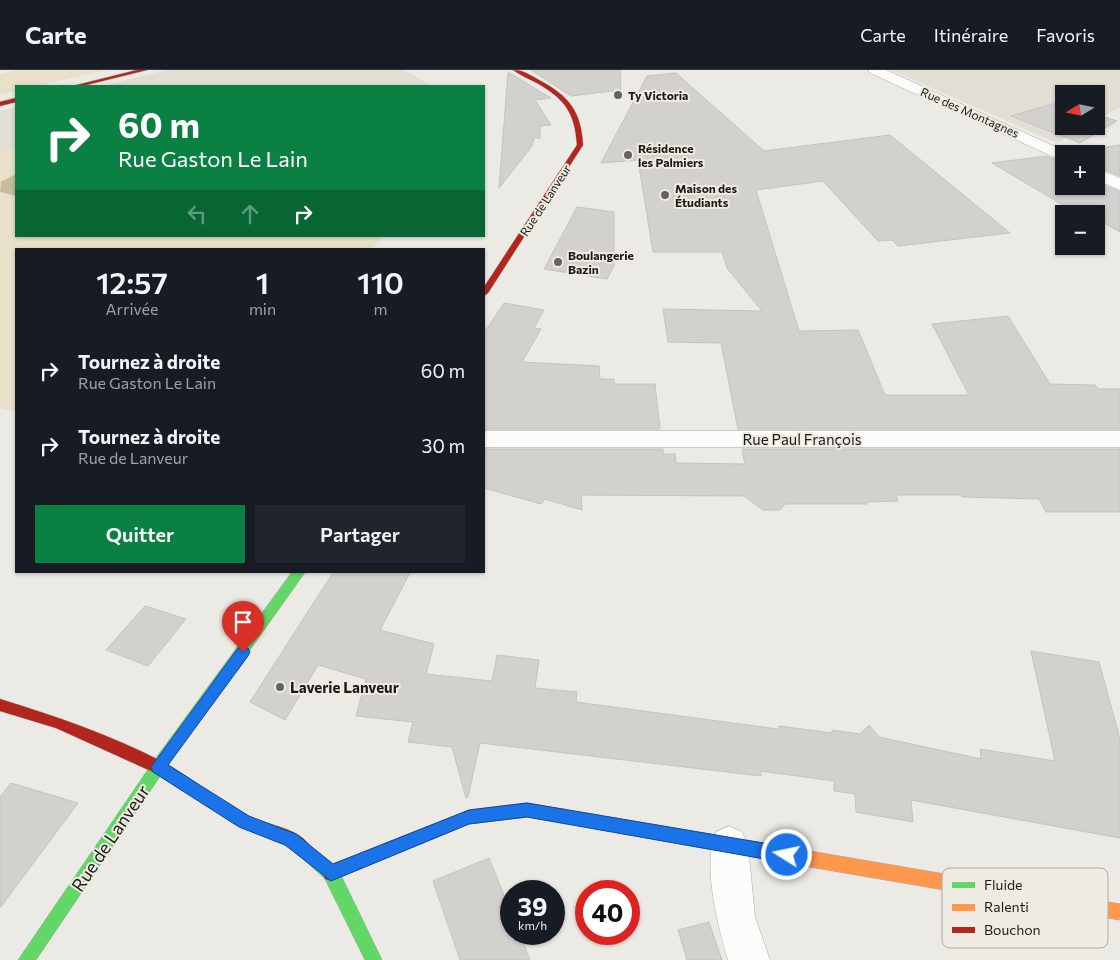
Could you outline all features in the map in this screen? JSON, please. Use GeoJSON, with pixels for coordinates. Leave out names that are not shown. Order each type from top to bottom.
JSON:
{"type":"FeatureCollection","features":[{"type":"Feature","properties":{"kind":"street"},"geometry":{"type":"LineString","coordinates":[[80,85],[144,70]]}},
{"type":"Feature","properties":{"kind":"street","name":"Rue de Lanveur"},"geometry":{"type":"LineString","coordinates":[[485,290],[580,145],[582,132],[580,120],[570,102],[516,70]]}},
{"type":"Feature","properties":{"kind":"street","name":"Rue des Montagnes"},"geometry":{"type":"LineString","coordinates":[[875,70],[1055,152]]}},
{"type":"Feature","properties":{"kind":"street"},"geometry":{"type":"LineString","coordinates":[[0,104],[15,100]]}},
{"type":"Feature","properties":{"kind":"street"},"geometry":{"type":"LineString","coordinates":[[1105,178],[1120,185]]}},
{"type":"Feature","properties":{"kind":"street","name":"Rue Paul François"},"geometry":{"type":"LineString","coordinates":[[485,439],[1120,439]]}},
{"type":"Feature","properties":{"kind":"street","name":"Rue de Lanveur"},"geometry":{"type":"LineString","coordinates":[[26,960],[158,767],[299,573]]}},
{"type":"Feature","properties":{"kind":"street"},"geometry":{"type":"LineString","coordinates":[[0,705],[59,723],[158,767],[244,822],[290,839],[331,873],[374,960]]}},
{"type":"Feature","properties":{"kind":"street"},"geometry":{"type":"LineString","coordinates":[[331,873],[469,817],[527,810],[942,881]]}},
{"type":"Feature","properties":{"kind":"street"},"geometry":{"type":"LineString","coordinates":[[729,845],[735,917],[749,960]]}},
{"type":"Feature","properties":{"kind":"shaded area"},"geometry":{"type":"Polygon","coordinates":[[[18,70],[106,70],[40,85],[15,85],[15,91],[0,95],[0,74],[18,70]]]}},
{"type":"Feature","properties":{"kind":"shaded area"},"geometry":{"type":"Polygon","coordinates":[[[166,70],[404,70],[430,85],[106,85],[166,70]]]}},
{"type":"Feature","properties":{"kind":"shaded area"},"geometry":{"type":"Polygon","coordinates":[[[891,70],[1120,70],[1120,107],[1105,116],[1105,85],[1055,85],[1055,135],[1071,135],[1057,143],[891,70]]]}},
{"type":"Feature","properties":{"kind":"shaded area"},"geometry":{"type":"Polygon","coordinates":[[[15,107],[15,149],[0,153],[0,111],[15,107]]]}},
{"type":"Feature","properties":{"kind":"shaded area"},"geometry":{"type":"Polygon","coordinates":[[[15,149],[15,237],[383,237],[373,248],[15,248],[15,412],[0,408],[0,153],[15,149]]]}},
{"type":"Feature","properties":{"kind":"shaded area"},"geometry":{"type":"Polygon","coordinates":[[[15,175],[15,196],[0,192],[1,182],[15,175]]]}},
{"type":"Feature","properties":{"kind":"building"},"geometry":{"type":"Polygon","coordinates":[[[531,70],[620,70],[621,90],[571,96],[531,70]]]}},
{"type":"Feature","properties":{"kind":"building"},"geometry":{"type":"Polygon","coordinates":[[[508,72],[551,98],[535,100],[551,125],[540,126],[540,138],[534,138],[532,146],[499,188],[508,72]]]}},
{"type":"Feature","properties":{"kind":"building"},"geometry":{"type":"Polygon","coordinates":[[[676,73],[764,151],[890,135],[1010,233],[898,246],[892,240],[878,241],[823,181],[756,190],[799,331],[858,330],[885,395],[969,395],[932,324],[1008,316],[1050,384],[1095,385],[1098,389],[1120,389],[1120,429],[738,429],[721,343],[668,342],[663,309],[762,311],[727,268],[722,252],[653,252],[638,160],[601,163],[647,76],[676,73]]]}},
{"type":"Feature","properties":{"kind":"building"},"geometry":{"type":"Polygon","coordinates":[[[1055,103],[1055,133],[1011,116],[1055,103]]]}},
{"type":"Feature","properties":{"kind":"building"},"geometry":{"type":"Polygon","coordinates":[[[1105,117],[1117,121],[1105,128],[1105,117]]]}},
{"type":"Feature","properties":{"kind":"building"},"geometry":{"type":"Polygon","coordinates":[[[1060,135],[1093,135],[1080,143],[1060,135]]]}},
{"type":"Feature","properties":{"kind":"building"},"geometry":{"type":"Polygon","coordinates":[[[1120,145],[1120,176],[1105,170],[1105,147],[1120,145]]]}},
{"type":"Feature","properties":{"kind":"building"},"geometry":{"type":"Polygon","coordinates":[[[1046,156],[1055,160],[1055,195],[1105,195],[1105,186],[1120,192],[1120,232],[1105,223],[1105,205],[1063,205],[992,163],[1046,156]]]}},
{"type":"Feature","properties":{"kind":"building"},"geometry":{"type":"Polygon","coordinates":[[[577,207],[614,212],[614,266],[607,279],[544,269],[577,207]]]}},
{"type":"Feature","properties":{"kind":"building"},"geometry":{"type":"Polygon","coordinates":[[[504,303],[544,310],[534,328],[541,329],[522,362],[599,366],[600,379],[614,379],[614,384],[655,384],[660,429],[485,429],[485,332],[504,303]]]}},
{"type":"Feature","properties":{"kind":"building"},"geometry":{"type":"Polygon","coordinates":[[[485,449],[663,449],[663,454],[675,454],[676,463],[745,464],[742,449],[1120,449],[1120,512],[1046,512],[1039,499],[962,497],[961,495],[896,495],[898,501],[866,502],[867,504],[785,504],[780,510],[763,510],[744,496],[581,495],[582,510],[545,499],[541,504],[485,488],[485,449]]]}},
{"type":"Feature","properties":{"kind":"building"},"geometry":{"type":"Polygon","coordinates":[[[333,573],[410,573],[380,630],[434,644],[426,674],[492,681],[497,655],[539,660],[535,688],[577,692],[576,702],[778,729],[779,726],[832,733],[832,730],[860,734],[869,725],[879,737],[981,759],[980,749],[1055,761],[1031,651],[1099,662],[1120,739],[1120,838],[911,800],[913,822],[856,812],[855,794],[834,791],[834,781],[761,771],[761,776],[480,743],[468,797],[466,798],[452,747],[408,742],[413,722],[356,716],[366,679],[318,665],[285,720],[250,702],[333,573]]]}},
{"type":"Feature","properties":{"kind":"building"},"geometry":{"type":"Polygon","coordinates":[[[145,606],[186,619],[148,666],[106,650],[145,606]]]}},
{"type":"Feature","properties":{"kind":"building"},"geometry":{"type":"Polygon","coordinates":[[[11,783],[78,803],[0,908],[0,797],[11,783]]]}},
{"type":"Feature","properties":{"kind":"building"},"geometry":{"type":"Polygon","coordinates":[[[489,858],[500,885],[500,945],[524,945],[530,960],[460,960],[433,881],[489,858]]]}},
{"type":"Feature","properties":{"kind":"building"},"geometry":{"type":"Polygon","coordinates":[[[709,922],[722,960],[687,960],[678,930],[709,922]]]}},
{"type":"Feature","properties":{"kind":"traffic: fast"},"geometry":{"type":"LineString","coordinates":[[26,960],[158,767],[299,573]]}},
{"type":"Feature","properties":{"kind":"traffic: fast"},"geometry":{"type":"LineString","coordinates":[[563,816],[804,858]]}},
{"type":"Feature","properties":{"kind":"traffic: fast"},"geometry":{"type":"LineString","coordinates":[[304,850],[331,873],[374,960]]}},
{"type":"Feature","properties":{"kind":"traffic: slow"},"geometry":{"type":"LineString","coordinates":[[804,858],[942,882]]}},
{"type":"Feature","properties":{"kind":"traffic: slow"},"geometry":{"type":"LineString","coordinates":[[1108,910],[1120,912]]}},
{"type":"Feature","properties":{"kind":"traffic: jam"},"geometry":{"type":"LineString","coordinates":[[80,85],[144,70]]}},
{"type":"Feature","properties":{"kind":"traffic: jam"},"geometry":{"type":"LineString","coordinates":[[485,291],[580,145],[579,129],[570,106],[552,90],[516,70]]}},
{"type":"Feature","properties":{"kind":"traffic: jam"},"geometry":{"type":"LineString","coordinates":[[0,104],[15,100]]}},
{"type":"Feature","properties":{"kind":"traffic: jam"},"geometry":{"type":"LineString","coordinates":[[0,705],[59,723],[158,767],[245,822],[290,839],[304,850]]}},
{"type":"Feature","properties":{"kind":"traffic: jam"},"geometry":{"type":"LineString","coordinates":[[331,873],[469,817],[527,810],[563,816]]}},
{"type":"Feature","properties":{"kind":"place","name":"Ty Victoria"},"geometry":{"type":"Point","coordinates":[618,95]}},
{"type":"Feature","properties":{"kind":"place","name":"Résidence les Palmiers"},"geometry":{"type":"Point","coordinates":[628,155]}},
{"type":"Feature","properties":{"kind":"place","name":"Maison des Étudiants"},"geometry":{"type":"Point","coordinates":[665,195]}},
{"type":"Feature","properties":{"kind":"place","name":"Boulangerie Bazin"},"geometry":{"type":"Point","coordinates":[558,262]}},
{"type":"Feature","properties":{"kind":"place","name":"Laverie Lanveur"},"geometry":{"type":"Point","coordinates":[280,687]}},
{"type":"Feature","properties":{"kind":"route"},"geometry":{"type":"LineString","coordinates":[[243,652],[158,767],[215,801],[244,822],[290,839],[331,873],[359,860],[469,817],[527,810],[787,855]]}}]}
